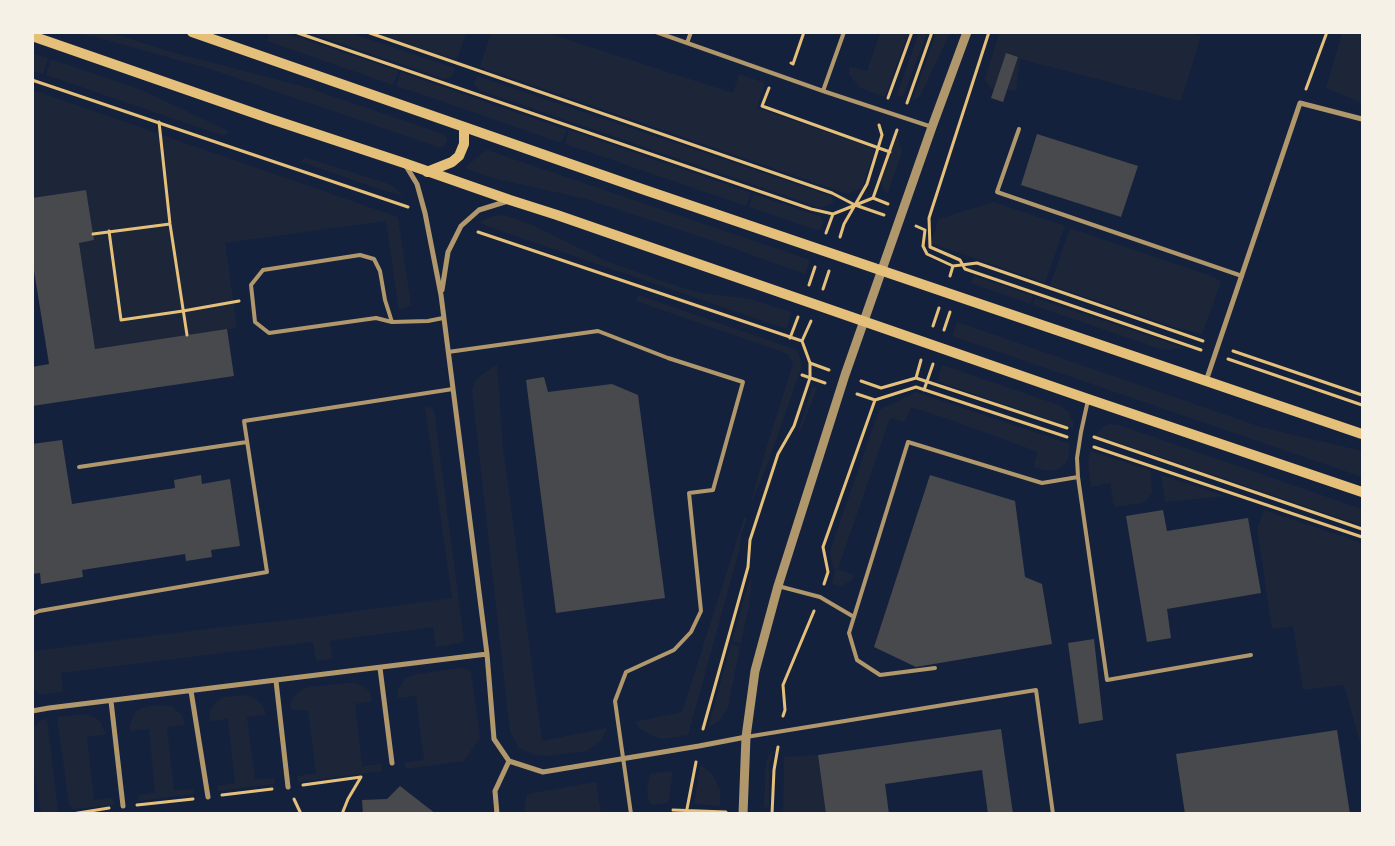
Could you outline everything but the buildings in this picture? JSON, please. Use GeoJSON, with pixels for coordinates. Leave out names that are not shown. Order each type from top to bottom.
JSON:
{"type":"FeatureCollection","features":[{"type":"Feature","properties":{"kind":"main road"},"geometry":{"type":"LineString","coordinates":[[192,32],[882,271],[946,291],[1362,434]]}},
{"type":"Feature","properties":{"kind":"main road"},"geometry":{"type":"LineString","coordinates":[[32,36],[1362,492]]}},
{"type":"Feature","properties":{"kind":"main road"},"geometry":{"type":"LineString","coordinates":[[427,172],[452,162],[459,156],[464,144],[464,127]]}},
{"type":"Feature","properties":{"kind":"street"},"geometry":{"type":"LineString","coordinates":[[742,813],[746,737],[755,670],[778,586],[845,375],[966,32]]}},
{"type":"Feature","properties":{"kind":"street"},"geometry":{"type":"LineString","coordinates":[[1206,381],[1300,103],[1362,119]]}},
{"type":"Feature","properties":{"kind":"street"},"geometry":{"type":"LineString","coordinates":[[404,163],[417,184],[425,213],[441,295],[487,654],[494,739],[509,761],[542,772],[746,737]]}},
{"type":"Feature","properties":{"kind":"street"},"geometry":{"type":"LineString","coordinates":[[441,295],[448,252],[461,226],[479,210],[510,200]]}},
{"type":"Feature","properties":{"kind":"street"},"geometry":{"type":"LineString","coordinates":[[32,711],[487,654]]}},
{"type":"Feature","properties":{"kind":"street"},"geometry":{"type":"LineString","coordinates":[[380,668],[392,763]]}},
{"type":"Feature","properties":{"kind":"street"},"geometry":{"type":"LineString","coordinates":[[276,681],[288,787]]}},
{"type":"Feature","properties":{"kind":"street"},"geometry":{"type":"LineString","coordinates":[[191,691],[208,797]]}},
{"type":"Feature","properties":{"kind":"street"},"geometry":{"type":"LineString","coordinates":[[111,701],[123,806]]}},
{"type":"Feature","properties":{"kind":"street"},"geometry":{"type":"LineString","coordinates":[[497,814],[494,791],[509,761]]}},
{"type":"Feature","properties":{"kind":"lane"},"geometry":{"type":"LineString","coordinates":[[656,32],[932,127]]}},
{"type":"Feature","properties":{"kind":"lane"},"geometry":{"type":"LineString","coordinates":[[687,43],[691,32]]}},
{"type":"Feature","properties":{"kind":"lane"},"geometry":{"type":"LineString","coordinates":[[823,91],[844,32]]}},
{"type":"Feature","properties":{"kind":"lane"},"geometry":{"type":"LineString","coordinates":[[1019,129],[997,192],[1242,276]]}},
{"type":"Feature","properties":{"kind":"lane"},"geometry":{"type":"LineString","coordinates":[[392,322],[385,300],[380,271],[374,259],[360,255],[263,270],[251,285],[255,322],[269,333],[376,318],[392,322],[428,321],[444,318]]}},
{"type":"Feature","properties":{"kind":"lane"},"geometry":{"type":"LineString","coordinates":[[448,352],[598,331],[668,358],[743,382],[713,490],[689,493],[701,612],[691,632],[674,650],[626,672],[615,701],[631,814]]}},
{"type":"Feature","properties":{"kind":"lane"},"geometry":{"type":"LineString","coordinates":[[32,614],[267,572],[244,421],[453,388]]}},
{"type":"Feature","properties":{"kind":"lane"},"geometry":{"type":"LineString","coordinates":[[1088,399],[1077,458],[1078,477],[1108,680],[1250,655]]}},
{"type":"Feature","properties":{"kind":"lane"},"geometry":{"type":"LineString","coordinates":[[79,467],[247,442]]}},
{"type":"Feature","properties":{"kind":"lane"},"geometry":{"type":"LineString","coordinates":[[935,668],[880,675],[857,660],[849,633],[908,442],[1042,483],[1078,477]]}},
{"type":"Feature","properties":{"kind":"lane"},"geometry":{"type":"LineString","coordinates":[[778,586],[820,597],[854,617]]}},
{"type":"Feature","properties":{"kind":"lane"},"geometry":{"type":"LineString","coordinates":[[746,737],[1036,690],[1052,814]]}},
{"type":"Feature","properties":{"kind":"path"},"geometry":{"type":"LineString","coordinates":[[295,32],[811,209],[833,214],[873,198],[932,32]]}},
{"type":"Feature","properties":{"kind":"path"},"geometry":{"type":"LineString","coordinates":[[367,32],[832,193],[855,205]]}},
{"type":"Feature","properties":{"kind":"path"},"geometry":{"type":"LineString","coordinates":[[804,32],[793,64],[779,59],[762,106],[890,152]]}},
{"type":"Feature","properties":{"kind":"path"},"geometry":{"type":"LineString","coordinates":[[855,205],[866,184],[882,135],[879,123],[912,32]]}},
{"type":"Feature","properties":{"kind":"path"},"geometry":{"type":"LineString","coordinates":[[989,32],[929,218],[930,247],[960,260],[964,269],[1362,405]]}},
{"type":"Feature","properties":{"kind":"path"},"geometry":{"type":"LineString","coordinates":[[1300,103],[1327,32]]}},
{"type":"Feature","properties":{"kind":"path"},"geometry":{"type":"LineString","coordinates":[[158,122],[170,224],[187,335]]}},
{"type":"Feature","properties":{"kind":"path"},"geometry":{"type":"LineString","coordinates":[[790,338],[833,214]]}},
{"type":"Feature","properties":{"kind":"path"},"geometry":{"type":"LineString","coordinates":[[93,234],[170,224]]}},
{"type":"Feature","properties":{"kind":"path"},"geometry":{"type":"LineString","coordinates":[[108,232],[121,320],[241,301]]}},
{"type":"Feature","properties":{"kind":"path"},"geometry":{"type":"LineString","coordinates":[[916,378],[1081,432],[1362,529]]}},
{"type":"Feature","properties":{"kind":"path"},"geometry":{"type":"LineString","coordinates":[[772,814],[774,770],[785,710],[783,685],[820,597],[828,572],[823,547],[875,400],[916,387],[1362,537]]}},
{"type":"Feature","properties":{"kind":"path"},"geometry":{"type":"LineString","coordinates":[[72,814],[361,777],[348,799],[342,814]]}},
{"type":"Feature","properties":{"kind":"path"},"geometry":{"type":"LineString","coordinates":[[672,810],[742,813]]}},
{"type":"Feature","properties":{"kind":"shaded area"},"geometry":{"type":"Polygon","coordinates":[[[544,32],[733,93],[739,74],[765,83],[757,108],[873,148],[874,152],[862,188],[848,194],[480,67],[491,33],[544,32]]]}},
{"type":"Feature","properties":{"kind":"shaded area"},"geometry":{"type":"Polygon","coordinates":[[[919,32],[927,33],[902,97],[897,95],[919,32]]]}},
{"type":"Feature","properties":{"kind":"shaded area"},"geometry":{"type":"Polygon","coordinates":[[[1189,32],[1201,36],[1181,101],[1020,59],[1016,91],[991,89],[985,80],[999,33],[1189,32]]]}},
{"type":"Feature","properties":{"kind":"shaded area"},"geometry":{"type":"Polygon","coordinates":[[[72,33],[112,33],[168,51],[309,88],[443,134],[447,141],[444,147],[438,147],[210,69],[96,37],[72,33]]]}},
{"type":"Feature","properties":{"kind":"shaded area"},"geometry":{"type":"Polygon","coordinates":[[[269,33],[285,33],[399,71],[393,85],[267,41],[269,33]]]}},
{"type":"Feature","properties":{"kind":"shaded area"},"geometry":{"type":"Polygon","coordinates":[[[310,33],[351,33],[455,68],[452,76],[445,79],[310,33]]]}},
{"type":"Feature","properties":{"kind":"shaded area"},"geometry":{"type":"Polygon","coordinates":[[[377,33],[466,33],[457,60],[377,33]]]}},
{"type":"Feature","properties":{"kind":"shaded area"},"geometry":{"type":"Polygon","coordinates":[[[880,33],[908,33],[885,97],[860,88],[849,74],[849,66],[867,71],[880,33]]]}},
{"type":"Feature","properties":{"kind":"shaded area"},"geometry":{"type":"Polygon","coordinates":[[[936,33],[950,33],[920,96],[912,101],[936,33]]]}},
{"type":"Feature","properties":{"kind":"shaded area"},"geometry":{"type":"Polygon","coordinates":[[[1342,33],[1362,33],[1362,103],[1326,88],[1342,33]]]}},
{"type":"Feature","properties":{"kind":"shaded area"},"geometry":{"type":"Polygon","coordinates":[[[33,53],[48,58],[43,74],[33,71],[33,53]]]}},
{"type":"Feature","properties":{"kind":"shaded area"},"geometry":{"type":"Polygon","coordinates":[[[51,59],[142,90],[230,132],[224,136],[46,75],[51,59]]]}},
{"type":"Feature","properties":{"kind":"shaded area"},"geometry":{"type":"Polygon","coordinates":[[[401,72],[567,130],[561,143],[396,86],[401,72]]]}},
{"type":"Feature","properties":{"kind":"shaded area"},"geometry":{"type":"Polygon","coordinates":[[[477,76],[831,196],[833,203],[821,208],[479,90],[474,84],[477,76]]]}},
{"type":"Feature","properties":{"kind":"shaded area"},"geometry":{"type":"Polygon","coordinates":[[[33,90],[398,217],[411,305],[399,310],[386,221],[225,243],[237,328],[95,349],[79,243],[94,240],[86,190],[33,198],[33,90]]]}},
{"type":"Feature","properties":{"kind":"shaded area"},"geometry":{"type":"Polygon","coordinates":[[[569,130],[751,193],[746,206],[565,144],[569,130]]]}},
{"type":"Feature","properties":{"kind":"shaded area"},"geometry":{"type":"Polygon","coordinates":[[[897,136],[902,152],[888,193],[884,191],[881,180],[897,136]]]}},
{"type":"Feature","properties":{"kind":"shaded area"},"geometry":{"type":"Polygon","coordinates":[[[487,150],[810,260],[805,274],[586,199],[492,178],[466,168],[487,150]]]}},
{"type":"Feature","properties":{"kind":"shaded area"},"geometry":{"type":"Polygon","coordinates":[[[304,157],[386,183],[404,196],[301,162],[304,157]]]}},
{"type":"Feature","properties":{"kind":"shaded area"},"geometry":{"type":"Polygon","coordinates":[[[753,194],[820,216],[823,222],[819,231],[749,207],[753,194]]]}},
{"type":"Feature","properties":{"kind":"shaded area"},"geometry":{"type":"Polygon","coordinates":[[[994,202],[1065,226],[1045,283],[932,242],[938,219],[994,202]]]}},
{"type":"Feature","properties":{"kind":"shaded area"},"geometry":{"type":"Polygon","coordinates":[[[501,215],[532,225],[606,261],[668,283],[701,293],[750,299],[791,312],[787,327],[784,328],[512,235],[480,222],[490,217],[501,215]]]}},
{"type":"Feature","properties":{"kind":"shaded area"},"geometry":{"type":"Polygon","coordinates":[[[1070,228],[1211,276],[1221,282],[1202,334],[1174,327],[1050,285],[1070,228]]]}},
{"type":"Feature","properties":{"kind":"shaded area"},"geometry":{"type":"Polygon","coordinates":[[[974,276],[1033,296],[1030,304],[971,283],[974,276]]]}},
{"type":"Feature","properties":{"kind":"shaded area"},"geometry":{"type":"Polygon","coordinates":[[[638,295],[797,350],[802,365],[769,461],[752,501],[793,364],[788,354],[636,301],[638,295]]]}},
{"type":"Feature","properties":{"kind":"shaded area"},"geometry":{"type":"Polygon","coordinates":[[[1035,298],[1185,348],[1160,349],[1033,305],[1035,298]]]}},
{"type":"Feature","properties":{"kind":"shaded area"},"geometry":{"type":"Polygon","coordinates":[[[957,322],[1261,427],[1362,451],[1362,477],[952,336],[957,322]]]}},
{"type":"Feature","properties":{"kind":"shaded area"},"geometry":{"type":"Polygon","coordinates":[[[497,365],[503,447],[542,741],[607,728],[601,741],[587,751],[546,756],[534,755],[518,747],[510,731],[472,390],[476,379],[497,365]]]}},
{"type":"Feature","properties":{"kind":"shaded area"},"geometry":{"type":"Polygon","coordinates":[[[942,365],[1059,405],[1068,411],[1073,422],[1073,428],[937,381],[942,365]]]}},
{"type":"Feature","properties":{"kind":"shaded area"},"geometry":{"type":"Polygon","coordinates":[[[812,387],[817,388],[799,433],[798,432],[812,387]]]}},
{"type":"Feature","properties":{"kind":"shaded area"},"geometry":{"type":"Polygon","coordinates":[[[916,392],[1070,444],[1068,459],[1057,470],[1050,471],[1035,468],[1034,464],[1038,452],[945,418],[911,407],[905,422],[890,418],[838,569],[854,575],[853,579],[842,586],[834,585],[832,583],[835,571],[831,560],[831,548],[879,410],[916,392]]]}},
{"type":"Feature","properties":{"kind":"shaded area"},"geometry":{"type":"Polygon","coordinates":[[[425,406],[434,410],[464,641],[436,647],[433,627],[330,641],[332,659],[316,661],[313,642],[61,673],[63,692],[39,695],[33,687],[33,651],[306,618],[452,598],[425,406]]]}},
{"type":"Feature","properties":{"kind":"shaded area"},"geometry":{"type":"Polygon","coordinates":[[[1111,424],[1119,425],[1362,509],[1362,525],[1350,521],[1351,519],[1349,521],[1095,435],[1104,426],[1111,424]]]}},
{"type":"Feature","properties":{"kind":"shaded area"},"geometry":{"type":"Polygon","coordinates":[[[1090,451],[1149,470],[1152,492],[1147,500],[1142,503],[1114,507],[1110,483],[1091,487],[1088,464],[1090,451]]]}},
{"type":"Feature","properties":{"kind":"shaded area"},"geometry":{"type":"Polygon","coordinates":[[[1161,475],[1225,496],[1165,502],[1161,475]]]}},
{"type":"Feature","properties":{"kind":"shaded area"},"geometry":{"type":"Polygon","coordinates":[[[1264,510],[1362,543],[1362,749],[1344,685],[1303,690],[1293,626],[1272,629],[1257,528],[1264,510]]]}},
{"type":"Feature","properties":{"kind":"shaded area"},"geometry":{"type":"Polygon","coordinates":[[[744,518],[747,518],[741,536],[739,551],[688,735],[663,739],[655,737],[640,729],[635,722],[682,712],[744,518]]]}},
{"type":"Feature","properties":{"kind":"shaded area"},"geometry":{"type":"Polygon","coordinates":[[[752,577],[749,606],[741,643],[732,641],[749,581],[752,577]]]}},
{"type":"Feature","properties":{"kind":"shaded area"},"geometry":{"type":"Polygon","coordinates":[[[731,644],[740,646],[728,708],[719,721],[708,728],[731,644]]]}},
{"type":"Feature","properties":{"kind":"shaded area"},"geometry":{"type":"Polygon","coordinates":[[[463,668],[471,672],[480,738],[464,761],[405,769],[405,763],[424,760],[416,696],[398,698],[398,689],[405,679],[412,675],[463,668]]]}},
{"type":"Feature","properties":{"kind":"shaded area"},"geometry":{"type":"Polygon","coordinates":[[[356,683],[367,689],[372,701],[355,704],[362,766],[381,764],[382,771],[298,782],[297,776],[316,773],[308,710],[291,710],[292,699],[301,690],[310,687],[356,683]]]}},
{"type":"Feature","properties":{"kind":"shaded area"},"geometry":{"type":"Polygon","coordinates":[[[247,695],[257,700],[265,711],[265,715],[247,717],[255,780],[274,778],[275,784],[218,791],[217,786],[235,783],[228,719],[209,721],[210,710],[217,701],[225,697],[247,695]]]}},
{"type":"Feature","properties":{"kind":"shaded area"},"geometry":{"type":"Polygon","coordinates":[[[155,705],[171,706],[182,715],[185,725],[167,727],[174,790],[193,789],[194,794],[138,801],[138,795],[155,793],[149,729],[129,731],[130,724],[137,711],[141,708],[155,705]]]}},
{"type":"Feature","properties":{"kind":"shaded area"},"geometry":{"type":"Polygon","coordinates":[[[81,714],[96,718],[101,723],[106,734],[87,737],[94,800],[113,798],[114,805],[73,809],[69,805],[57,717],[81,714]]]}},
{"type":"Feature","properties":{"kind":"shaded area"},"geometry":{"type":"Polygon","coordinates":[[[47,719],[59,813],[41,813],[33,765],[33,728],[39,721],[47,719]]]}},
{"type":"Feature","properties":{"kind":"shaded area"},"geometry":{"type":"Polygon","coordinates":[[[774,749],[769,766],[769,805],[766,808],[764,807],[766,762],[774,749]]]}},
{"type":"Feature","properties":{"kind":"shaded area"},"geometry":{"type":"Polygon","coordinates":[[[818,755],[826,813],[783,814],[784,757],[818,755]]]}},
{"type":"Feature","properties":{"kind":"shaded area"},"geometry":{"type":"Polygon","coordinates":[[[700,765],[711,773],[715,779],[720,791],[720,806],[694,804],[700,765]]]}},
{"type":"Feature","properties":{"kind":"shaded area"},"geometry":{"type":"Polygon","coordinates":[[[667,771],[673,773],[668,803],[652,805],[649,802],[647,789],[650,774],[667,771]]]}},
{"type":"Feature","properties":{"kind":"shaded area"},"geometry":{"type":"Polygon","coordinates":[[[596,782],[601,813],[524,813],[527,794],[596,782]]]}}]}
